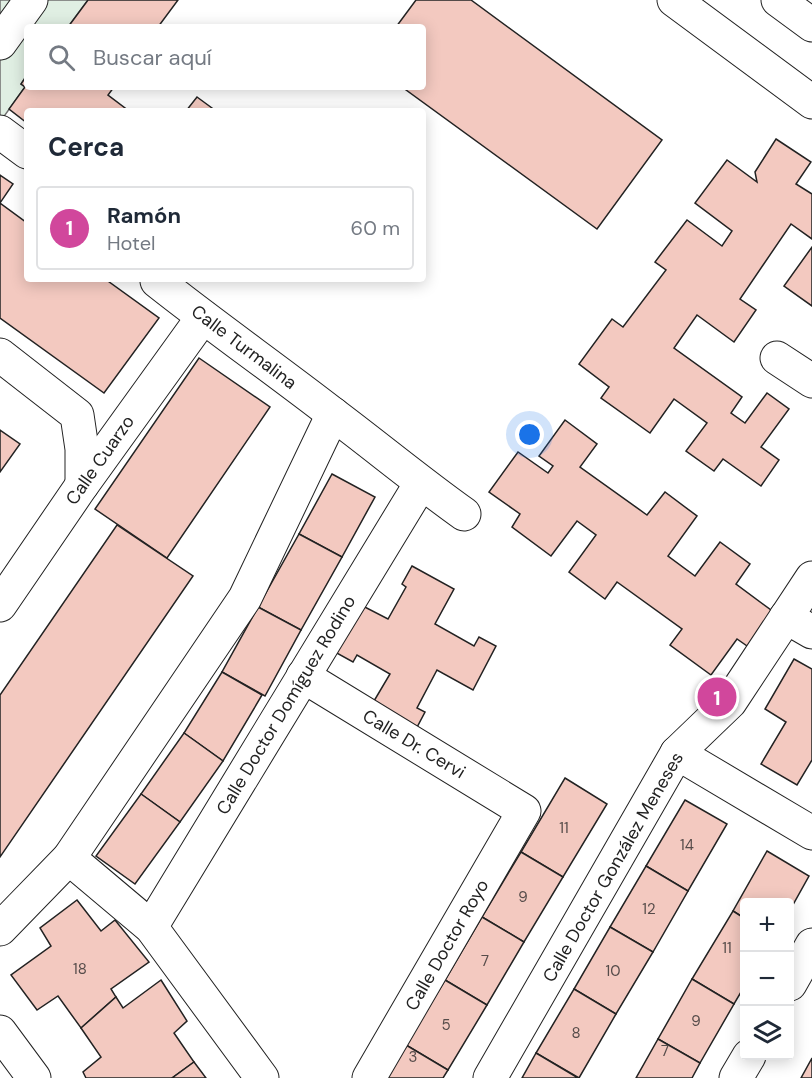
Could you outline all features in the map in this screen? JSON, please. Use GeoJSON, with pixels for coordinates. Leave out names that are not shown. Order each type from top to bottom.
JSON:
{"type":"FeatureCollection","features":[{"type":"Feature","properties":{"kind":"street"},"geometry":{"type":"LineString","coordinates":[[0,43],[31,0]]}},
{"type":"Feature","properties":{"kind":"street"},"geometry":{"type":"LineString","coordinates":[[674,0],[812,102]]}},
{"type":"Feature","properties":{"kind":"street"},"geometry":{"type":"LineString","coordinates":[[778,0],[812,25]]}},
{"type":"Feature","properties":{"kind":"street"},"geometry":{"type":"LineString","coordinates":[[0,132],[24,150]]}},
{"type":"Feature","properties":{"kind":"street","name":"Calle Turmalina"},"geometry":{"type":"LineString","coordinates":[[158,282],[464,514]]}},
{"type":"Feature","properties":{"kind":"street","name":"Calle Cuarzo"},"geometry":{"type":"LineString","coordinates":[[1,600],[202,317]]}},
{"type":"Feature","properties":{"kind":"street"},"geometry":{"type":"LineString","coordinates":[[0,355],[77,415],[82,449],[82,485]]}},
{"type":"Feature","properties":{"kind":"street"},"geometry":{"type":"LineString","coordinates":[[777,358],[812,381]]}},
{"type":"Feature","properties":{"kind":"street"},"geometry":{"type":"LineString","coordinates":[[0,929],[69,858],[245,598],[333,414]]}},
{"type":"Feature","properties":{"kind":"street","name":"Calle Doctor Domíguez Rodino"},"geometry":{"type":"LineString","coordinates":[[151,927],[421,483]]}},
{"type":"Feature","properties":{"kind":"street","name":"Calle Doctor González Meneses"},"geometry":{"type":"LineString","coordinates":[[490,1078],[677,753],[730,702],[799,625],[812,578]]}},
{"type":"Feature","properties":{"kind":"street","name":"Calle Dr. Cervi"},"geometry":{"type":"LineString","coordinates":[[303,676],[524,811]]}},
{"type":"Feature","properties":{"kind":"street"},"geometry":{"type":"LineString","coordinates":[[677,753],[812,833]]}},
{"type":"Feature","properties":{"kind":"street","name":"Calle Doctor Royo"},"geometry":{"type":"LineString","coordinates":[[369,1078],[524,811]]}},
{"type":"Feature","properties":{"kind":"street"},"geometry":{"type":"LineString","coordinates":[[69,858],[151,927],[262,1078]]}},
{"type":"Feature","properties":{"kind":"street"},"geometry":{"type":"LineString","coordinates":[[794,976],[812,945]]}},
{"type":"Feature","properties":{"kind":"street"},"geometry":{"type":"LineString","coordinates":[[0,1032],[34,1078]]}},
{"type":"Feature","properties":{"kind":"street"},"geometry":{"type":"LineString","coordinates":[[736,1078],[746,1060]]}},
{"type":"Feature","properties":{"kind":"green space"},"geometry":{"type":"Polygon","coordinates":[[[0,0],[88,0],[70,24],[24,24],[24,80],[21,84],[24,88],[0,122],[0,0]]]}},
{"type":"Feature","properties":{"kind":"building"},"geometry":{"type":"Polygon","coordinates":[[[88,0],[178,0],[160,24],[70,24],[88,0]]]}},
{"type":"Feature","properties":{"kind":"building"},"geometry":{"type":"Polygon","coordinates":[[[416,0],[471,0],[662,140],[597,229],[406,90],[426,90],[426,24],[398,24],[416,0]]]}},
{"type":"Feature","properties":{"kind":"building"},"geometry":{"type":"Polygon","coordinates":[[[24,88],[112,90],[108,95],[125,108],[24,108],[24,121],[9,109],[24,88]]]}},
{"type":"Feature","properties":{"kind":"building"},"geometry":{"type":"Polygon","coordinates":[[[197,97],[212,108],[188,108],[197,97]]]}},
{"type":"Feature","properties":{"kind":"building"},"geometry":{"type":"Polygon","coordinates":[[[776,139],[811,162],[796,184],[812,194],[812,239],[791,224],[740,299],[756,310],[734,342],[697,315],[674,348],[742,397],[731,413],[745,423],[767,393],[789,409],[761,447],[779,460],[761,486],[723,459],[714,471],[686,451],[707,423],[674,399],[650,433],[601,398],[609,387],[579,364],[612,319],[623,327],[666,270],[655,262],[687,220],[722,246],[732,231],[695,203],[727,160],[757,182],[755,172],[776,139]]]}},
{"type":"Feature","properties":{"kind":"building"},"geometry":{"type":"Polygon","coordinates":[[[0,175],[13,184],[0,203],[0,175]]]}},
{"type":"Feature","properties":{"kind":"building"},"geometry":{"type":"Polygon","coordinates":[[[0,203],[24,221],[24,282],[109,282],[159,318],[104,393],[0,318],[0,203]]]}},
{"type":"Feature","properties":{"kind":"building"},"geometry":{"type":"Polygon","coordinates":[[[812,247],[812,306],[784,286],[812,247]]]}},
{"type":"Feature","properties":{"kind":"building"},"geometry":{"type":"Polygon","coordinates":[[[199,358],[270,407],[167,558],[95,509],[199,358]]]}},
{"type":"Feature","properties":{"kind":"building"},"geometry":{"type":"Polygon","coordinates":[[[565,420],[597,444],[580,467],[647,515],[665,492],[697,516],[668,556],[695,576],[720,542],[750,564],[736,584],[775,613],[750,648],[737,639],[711,675],[670,645],[682,629],[617,582],[605,599],[569,572],[596,535],[577,521],[551,556],[512,527],[520,514],[489,492],[518,452],[548,473],[553,466],[539,456],[565,420]]]}},
{"type":"Feature","properties":{"kind":"building"},"geometry":{"type":"Polygon","coordinates":[[[0,430],[20,444],[0,472],[0,430]]]}},
{"type":"Feature","properties":{"kind":"building"},"geometry":{"type":"Polygon","coordinates":[[[332,474],[375,497],[342,557],[299,534],[332,474]]]}},
{"type":"Feature","properties":{"kind":"building"},"geometry":{"type":"Polygon","coordinates":[[[117,525],[193,576],[0,857],[0,695],[117,525]]]}},
{"type":"Feature","properties":{"kind":"building"},"geometry":{"type":"Polygon","coordinates":[[[299,534],[342,557],[301,630],[258,607],[299,534]]]}},
{"type":"Feature","properties":{"kind":"building"},"geometry":{"type":"Polygon","coordinates":[[[412,566],[454,589],[435,624],[474,646],[479,637],[496,646],[473,690],[437,670],[417,708],[425,712],[415,731],[371,706],[390,674],[357,655],[353,662],[333,651],[359,604],[388,619],[406,587],[402,584],[412,566]]]}},
{"type":"Feature","properties":{"kind":"building"},"geometry":{"type":"Polygon","coordinates":[[[258,607],[301,630],[265,696],[222,672],[258,607]]]}},
{"type":"Feature","properties":{"kind":"building"},"geometry":{"type":"Polygon","coordinates":[[[794,659],[812,669],[812,760],[797,785],[761,764],[786,722],[765,709],[794,659]]]}},
{"type":"Feature","properties":{"kind":"building"},"geometry":{"type":"Polygon","coordinates":[[[222,672],[262,695],[223,761],[184,733],[222,672]]]}},
{"type":"Feature","properties":{"kind":"building"},"geometry":{"type":"Polygon","coordinates":[[[184,733],[223,761],[180,822],[141,794],[184,733]]]}},
{"type":"Feature","properties":{"kind":"building"},"geometry":{"type":"Polygon","coordinates":[[[565,778],[607,804],[563,877],[521,852],[565,778]]]}},
{"type":"Feature","properties":{"kind":"building"},"geometry":{"type":"Polygon","coordinates":[[[141,794],[180,822],[135,884],[96,856],[141,794]]]}},
{"type":"Feature","properties":{"kind":"building"},"geometry":{"type":"Polygon","coordinates":[[[685,800],[727,824],[688,891],[646,866],[685,800]]]}},
{"type":"Feature","properties":{"kind":"building"},"geometry":{"type":"Polygon","coordinates":[[[767,851],[809,876],[794,903],[794,898],[740,898],[767,851]]]}},
{"type":"Feature","properties":{"kind":"building"},"geometry":{"type":"Polygon","coordinates":[[[521,852],[563,877],[524,942],[482,917],[521,852]]]}},
{"type":"Feature","properties":{"kind":"building"},"geometry":{"type":"Polygon","coordinates":[[[646,866],[688,891],[653,952],[610,927],[646,866]]]}},
{"type":"Feature","properties":{"kind":"building"},"geometry":{"type":"Polygon","coordinates":[[[740,899],[740,915],[733,911],[740,899]]]}},
{"type":"Feature","properties":{"kind":"building"},"geometry":{"type":"Polygon","coordinates":[[[77,900],[101,931],[115,920],[149,962],[111,989],[116,997],[81,1028],[58,996],[37,1010],[11,975],[51,946],[40,928],[77,900]]]}},
{"type":"Feature","properties":{"kind":"building"},"geometry":{"type":"Polygon","coordinates":[[[733,911],[740,915],[740,994],[734,1004],[692,979],[733,911]]]}},
{"type":"Feature","properties":{"kind":"building"},"geometry":{"type":"Polygon","coordinates":[[[482,917],[524,942],[487,1005],[445,980],[482,917]]]}},
{"type":"Feature","properties":{"kind":"building"},"geometry":{"type":"Polygon","coordinates":[[[610,927],[653,952],[616,1014],[574,989],[610,927]]]}},
{"type":"Feature","properties":{"kind":"building"},"geometry":{"type":"Polygon","coordinates":[[[692,979],[734,1004],[700,1063],[658,1039],[692,979]]]}},
{"type":"Feature","properties":{"kind":"building"},"geometry":{"type":"Polygon","coordinates":[[[161,980],[187,1021],[174,1033],[194,1062],[172,1078],[86,1078],[83,1072],[101,1057],[81,1028],[116,997],[123,1008],[161,980]]]}},
{"type":"Feature","properties":{"kind":"building"},"geometry":{"type":"Polygon","coordinates":[[[445,980],[487,1005],[448,1070],[406,1045],[445,980]]]}},
{"type":"Feature","properties":{"kind":"building"},"geometry":{"type":"Polygon","coordinates":[[[574,989],[616,1014],[579,1078],[536,1053],[574,989]]]}},
{"type":"Feature","properties":{"kind":"building"},"geometry":{"type":"Polygon","coordinates":[[[658,1039],[700,1063],[692,1078],[636,1078],[658,1039]]]}},
{"type":"Feature","properties":{"kind":"building"},"geometry":{"type":"Polygon","coordinates":[[[406,1045],[448,1070],[443,1078],[386,1078],[406,1045]]]}},
{"type":"Feature","properties":{"kind":"building"},"geometry":{"type":"Polygon","coordinates":[[[536,1053],[578,1078],[522,1078],[536,1053]]]}},
{"type":"Feature","properties":{"kind":"building"},"geometry":{"type":"Polygon","coordinates":[[[812,1058],[812,1078],[801,1078],[812,1058]]]}},
{"type":"Feature","properties":{"kind":"building"},"geometry":{"type":"Polygon","coordinates":[[[194,1062],[206,1078],[172,1078],[194,1062]]]}},
{"type":"Feature","properties":{"kind":"place","name":"Ramón"},"geometry":{"type":"Point","coordinates":[717,697]}}]}
